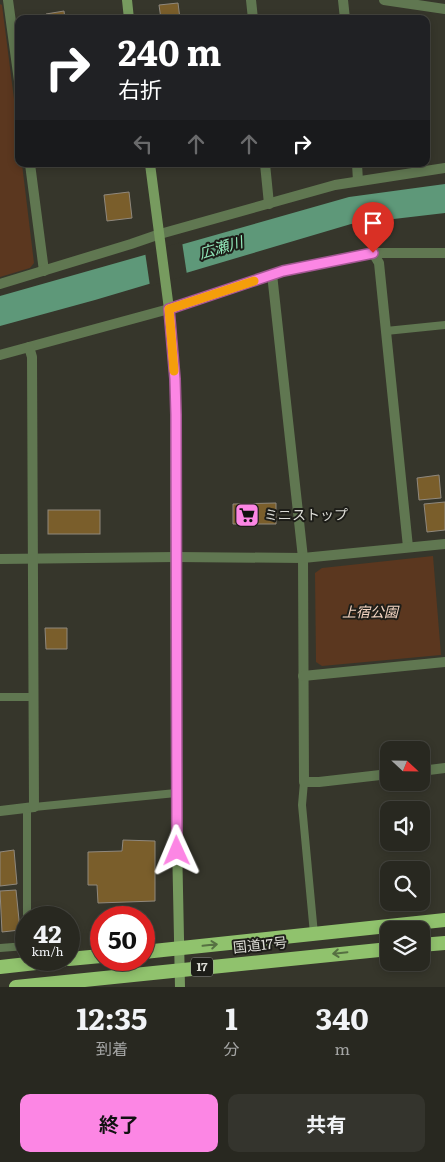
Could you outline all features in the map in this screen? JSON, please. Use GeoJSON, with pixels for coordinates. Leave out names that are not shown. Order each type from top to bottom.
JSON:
{"type":"FeatureCollection","features":[{"type":"Feature","properties":{"kind":"highway","name":"国道17号"},"geometry":{"type":"LineString","coordinates":[[155,951],[445,920]]}},
{"type":"Feature","properties":{"kind":"highway"},"geometry":{"type":"LineString","coordinates":[[430,944],[445,943]]}},
{"type":"Feature","properties":{"kind":"highway","name":"国道17号"},"geometry":{"type":"LineString","coordinates":[[16,987],[380,949]]}},
{"type":"Feature","properties":{"kind":"highway"},"geometry":{"type":"LineString","coordinates":[[0,967],[15,964]]}},
{"type":"Feature","properties":{"kind":"main road"},"geometry":{"type":"LineString","coordinates":[[127,0],[129,15]]}},
{"type":"Feature","properties":{"kind":"main road"},"geometry":{"type":"LineString","coordinates":[[150,167],[169,309],[175,406],[176,793],[180,987]]}},
{"type":"Feature","properties":{"kind":"street"},"geometry":{"type":"LineString","coordinates":[[8,0],[15,41]]}},
{"type":"Feature","properties":{"kind":"street"},"geometry":{"type":"LineString","coordinates":[[251,0],[252,15]]}},
{"type":"Feature","properties":{"kind":"street"},"geometry":{"type":"LineString","coordinates":[[343,0],[345,15]]}},
{"type":"Feature","properties":{"kind":"street"},"geometry":{"type":"LineString","coordinates":[[384,0],[445,9]]}},
{"type":"Feature","properties":{"kind":"street"},"geometry":{"type":"LineString","coordinates":[[30,167],[44,271]]}},
{"type":"Feature","properties":{"kind":"street"},"geometry":{"type":"LineString","coordinates":[[265,167],[269,204]]}},
{"type":"Feature","properties":{"kind":"street"},"geometry":{"type":"LineString","coordinates":[[357,167],[358,181]]}},
{"type":"Feature","properties":{"kind":"street"},"geometry":{"type":"LineString","coordinates":[[0,284],[160,234],[335,185],[445,168]]}},
{"type":"Feature","properties":{"kind":"street"},"geometry":{"type":"LineString","coordinates":[[373,253],[379,262],[408,547]]}},
{"type":"Feature","properties":{"kind":"street"},"geometry":{"type":"LineString","coordinates":[[0,355],[169,309],[283,271],[373,253],[445,253]]}},
{"type":"Feature","properties":{"kind":"street"},"geometry":{"type":"LineString","coordinates":[[272,274],[303,558],[304,782],[380,775]]}},
{"type":"Feature","properties":{"kind":"street"},"geometry":{"type":"LineString","coordinates":[[0,811],[30,807],[33,697],[33,559],[32,357],[29,347]]}},
{"type":"Feature","properties":{"kind":"street"},"geometry":{"type":"LineString","coordinates":[[0,559],[303,558],[445,544]]}},
{"type":"Feature","properties":{"kind":"street"},"geometry":{"type":"LineString","coordinates":[[303,676],[445,662]]}},
{"type":"Feature","properties":{"kind":"street"},"geometry":{"type":"LineString","coordinates":[[430,770],[445,768]]}},
{"type":"Feature","properties":{"kind":"lane"},"geometry":{"type":"LineString","coordinates":[[386,331],[445,325]]}},
{"type":"Feature","properties":{"kind":"lane"},"geometry":{"type":"LineString","coordinates":[[0,697],[33,697]]}},
{"type":"Feature","properties":{"kind":"lane"},"geometry":{"type":"LineString","coordinates":[[304,782],[302,806],[314,934]]}},
{"type":"Feature","properties":{"kind":"lane"},"geometry":{"type":"LineString","coordinates":[[27,906],[30,807],[176,793]]}},
{"type":"Feature","properties":{"kind":"lane"},"geometry":{"type":"LineString","coordinates":[[0,948],[15,947]]}},
{"type":"Feature","properties":{"kind":"green space"},"geometry":{"type":"Polygon","coordinates":[[[0,4],[2,5],[15,107],[15,167],[22,167],[34,263],[30,268],[0,277],[0,4]]]}},
{"type":"Feature","properties":{"kind":"green space","name":"上宿公園"},"geometry":{"type":"Polygon","coordinates":[[[433,556],[441,655],[322,666],[316,662],[315,573],[322,568],[433,556]]]}},
{"type":"Feature","properties":{"kind":"water","name":"広瀬川"},"geometry":{"type":"Polygon","coordinates":[[[445,184],[445,213],[351,224],[95,300],[0,326],[0,296],[349,197],[445,184]]]}},
{"type":"Feature","properties":{"kind":"pier"},"geometry":{"type":"Polygon","coordinates":[[[182,242],[187,275],[150,286],[145,252],[182,242]]]}},
{"type":"Feature","properties":{"kind":"building"},"geometry":{"type":"Polygon","coordinates":[[[178,3],[180,15],[160,15],[159,5],[178,3]]]}},
{"type":"Feature","properties":{"kind":"building"},"geometry":{"type":"Polygon","coordinates":[[[64,11],[64,15],[46,15],[64,11]]]}},
{"type":"Feature","properties":{"kind":"building"},"geometry":{"type":"Polygon","coordinates":[[[129,192],[132,218],[107,221],[104,195],[129,192]]]}},
{"type":"Feature","properties":{"kind":"building"},"geometry":{"type":"Polygon","coordinates":[[[439,475],[441,498],[419,500],[417,478],[439,475]]]}},
{"type":"Feature","properties":{"kind":"building"},"geometry":{"type":"Polygon","coordinates":[[[445,502],[445,530],[427,532],[424,504],[445,502]]]}},
{"type":"Feature","properties":{"kind":"building"},"geometry":{"type":"Polygon","coordinates":[[[276,503],[276,524],[233,524],[233,504],[276,503]]]}},
{"type":"Feature","properties":{"kind":"building"},"geometry":{"type":"Polygon","coordinates":[[[48,510],[100,510],[100,534],[48,534],[48,510]]]}},
{"type":"Feature","properties":{"kind":"building"},"geometry":{"type":"Polygon","coordinates":[[[45,628],[67,628],[67,649],[46,649],[45,628]]]}},
{"type":"Feature","properties":{"kind":"building"},"geometry":{"type":"Polygon","coordinates":[[[123,840],[155,841],[155,901],[98,903],[97,885],[88,885],[88,852],[122,851],[123,840]]]}},
{"type":"Feature","properties":{"kind":"building"},"geometry":{"type":"Polygon","coordinates":[[[14,850],[17,884],[0,886],[0,852],[14,850]]]}},
{"type":"Feature","properties":{"kind":"building"},"geometry":{"type":"Polygon","coordinates":[[[16,890],[18,906],[15,906],[15,931],[2,932],[0,891],[16,890]]]}},
{"type":"Feature","properties":{"kind":"slow traffic"},"geometry":{"type":"LineString","coordinates":[[174,371],[169,309],[254,281]]}},
{"type":"Feature","properties":{"kind":"place","name":"ミニストップ"},"geometry":{"type":"Point","coordinates":[247,515]}},
{"type":"Feature","properties":{"kind":"route"},"geometry":{"type":"LineString","coordinates":[[177,851],[176,415],[169,309],[283,271],[373,253]]}}]}
